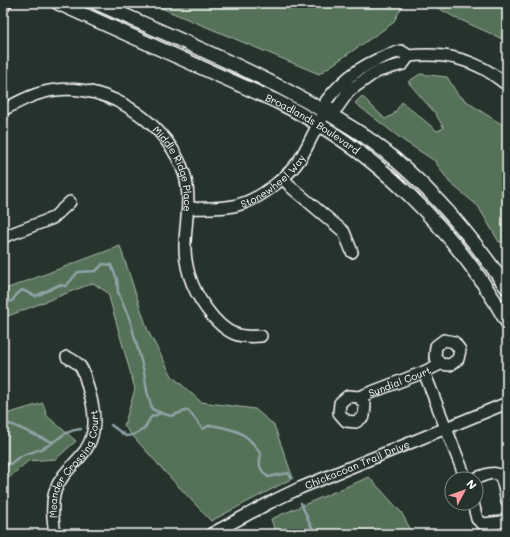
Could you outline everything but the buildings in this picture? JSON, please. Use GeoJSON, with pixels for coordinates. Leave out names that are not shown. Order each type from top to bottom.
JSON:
{"type":"FeatureCollection","features":[{"type":"Feature","properties":{"kind":"main road","name":"Broadlands Boulevard"},"geometry":{"type":"LineString","coordinates":[[58,3],[278,102],[319,124],[373,163],[393,179],[414,200],[457,247],[489,292],[507,322]]}},
{"type":"Feature","properties":{"kind":"main road","name":"Broadlands Boulevard"},"geometry":{"type":"LineString","coordinates":[[97,3],[218,57],[327,111],[353,128],[376,145],[418,181],[464,230],[507,288]]}},
{"type":"Feature","properties":{"kind":"street"},"geometry":{"type":"LineString","coordinates":[[3,8],[6,3]]}},
{"type":"Feature","properties":{"kind":"street","name":"Stonewheel Way"},"geometry":{"type":"LineString","coordinates":[[188,208],[217,209],[242,204],[266,192],[292,169],[300,158],[327,111],[326,101],[333,92],[349,76],[363,66],[386,55],[401,51],[409,56],[433,54],[460,59],[485,69],[507,85]]}},
{"type":"Feature","properties":{"kind":"street","name":"Middle Ridge Place"},"geometry":{"type":"LineString","coordinates":[[3,110],[34,95],[57,90],[75,90],[102,95],[121,104],[150,123],[165,137],[177,155],[187,186],[188,208],[185,244],[186,257],[192,284],[198,297],[216,320],[233,334],[246,337],[261,336]]}},
{"type":"Feature","properties":{"kind":"street"},"geometry":{"type":"LineString","coordinates":[[283,178],[292,188],[344,232],[352,252]]}},
{"type":"Feature","properties":{"kind":"street"},"geometry":{"type":"LineString","coordinates":[[3,237],[53,218],[70,202]]}},
{"type":"Feature","properties":{"kind":"street","name":"Meander Crossing Court"},"geometry":{"type":"LineString","coordinates":[[55,534],[52,514],[55,492],[65,472],[81,456],[87,447],[93,433],[95,417],[81,366],[67,357]]}},
{"type":"Feature","properties":{"kind":"street","name":"Sundial Court"},"geometry":{"type":"LineString","coordinates":[[358,398],[424,372],[440,364]]}},
{"type":"Feature","properties":{"kind":"street"},"geometry":{"type":"LineString","coordinates":[[424,372],[463,471]]}},
{"type":"Feature","properties":{"kind":"street","name":"Chickacoan Trail Drive"},"geometry":{"type":"LineString","coordinates":[[211,534],[300,488],[507,403]]}},
{"type":"Feature","properties":{"kind":"street"},"geometry":{"type":"LineString","coordinates":[[484,475],[492,472],[500,476],[507,502]]}},
{"type":"Feature","properties":{"kind":"street"},"geometry":{"type":"LineString","coordinates":[[476,511],[477,518],[483,524],[502,522],[507,518]]}},
{"type":"Feature","properties":{"kind":"green space"},"geometry":{"type":"Polygon","coordinates":[[[149,3],[404,3],[393,23],[319,74],[149,3]]]}},
{"type":"Feature","properties":{"kind":"green space"},"geometry":{"type":"Polygon","coordinates":[[[429,3],[507,3],[507,41],[454,17],[429,3]]]}},
{"type":"Feature","properties":{"kind":"green space"},"geometry":{"type":"Polygon","coordinates":[[[420,74],[447,77],[458,95],[479,110],[507,126],[507,230],[505,242],[499,242],[478,206],[449,182],[435,161],[404,141],[355,103],[362,96],[385,119],[393,115],[402,102],[437,131],[444,128],[435,113],[408,82],[420,74]]]}},
{"type":"Feature","properties":{"kind":"green space"},"geometry":{"type":"Polygon","coordinates":[[[120,246],[148,331],[172,376],[201,402],[255,409],[274,425],[293,478],[211,521],[124,426],[135,389],[108,293],[93,283],[3,318],[3,290],[120,246]]]}},
{"type":"Feature","properties":{"kind":"green space"},"geometry":{"type":"Polygon","coordinates":[[[43,403],[47,416],[76,441],[56,459],[28,461],[3,483],[3,415],[43,403]]]}},
{"type":"Feature","properties":{"kind":"green space"},"geometry":{"type":"Polygon","coordinates":[[[369,477],[401,512],[413,534],[276,534],[271,519],[369,477]]]}},
{"type":"Feature","properties":{"kind":"waterway"},"geometry":{"type":"LineString","coordinates":[[3,303],[12,301],[22,290],[36,296],[59,285],[66,286],[78,272],[96,271],[103,264],[111,265],[117,279],[118,292],[130,320],[152,409],[161,413]]}},
{"type":"Feature","properties":{"kind":"waterway"},"geometry":{"type":"LineString","coordinates":[[111,425],[126,436],[133,435],[144,429],[151,417],[161,413],[171,416],[188,410],[203,429],[210,425],[219,426],[234,430],[246,436],[261,455],[260,467],[268,477],[288,473],[291,477]]}},
{"type":"Feature","properties":{"kind":"waterway"},"geometry":{"type":"LineString","coordinates":[[3,423],[13,425],[53,442]]}},
{"type":"Feature","properties":{"kind":"waterway"},"geometry":{"type":"LineString","coordinates":[[3,465],[10,464],[19,457],[43,448],[64,434],[81,429]]}},
{"type":"Feature","properties":{"kind":"waterway"},"geometry":{"type":"LineString","coordinates":[[301,503],[316,534]]}}]}
